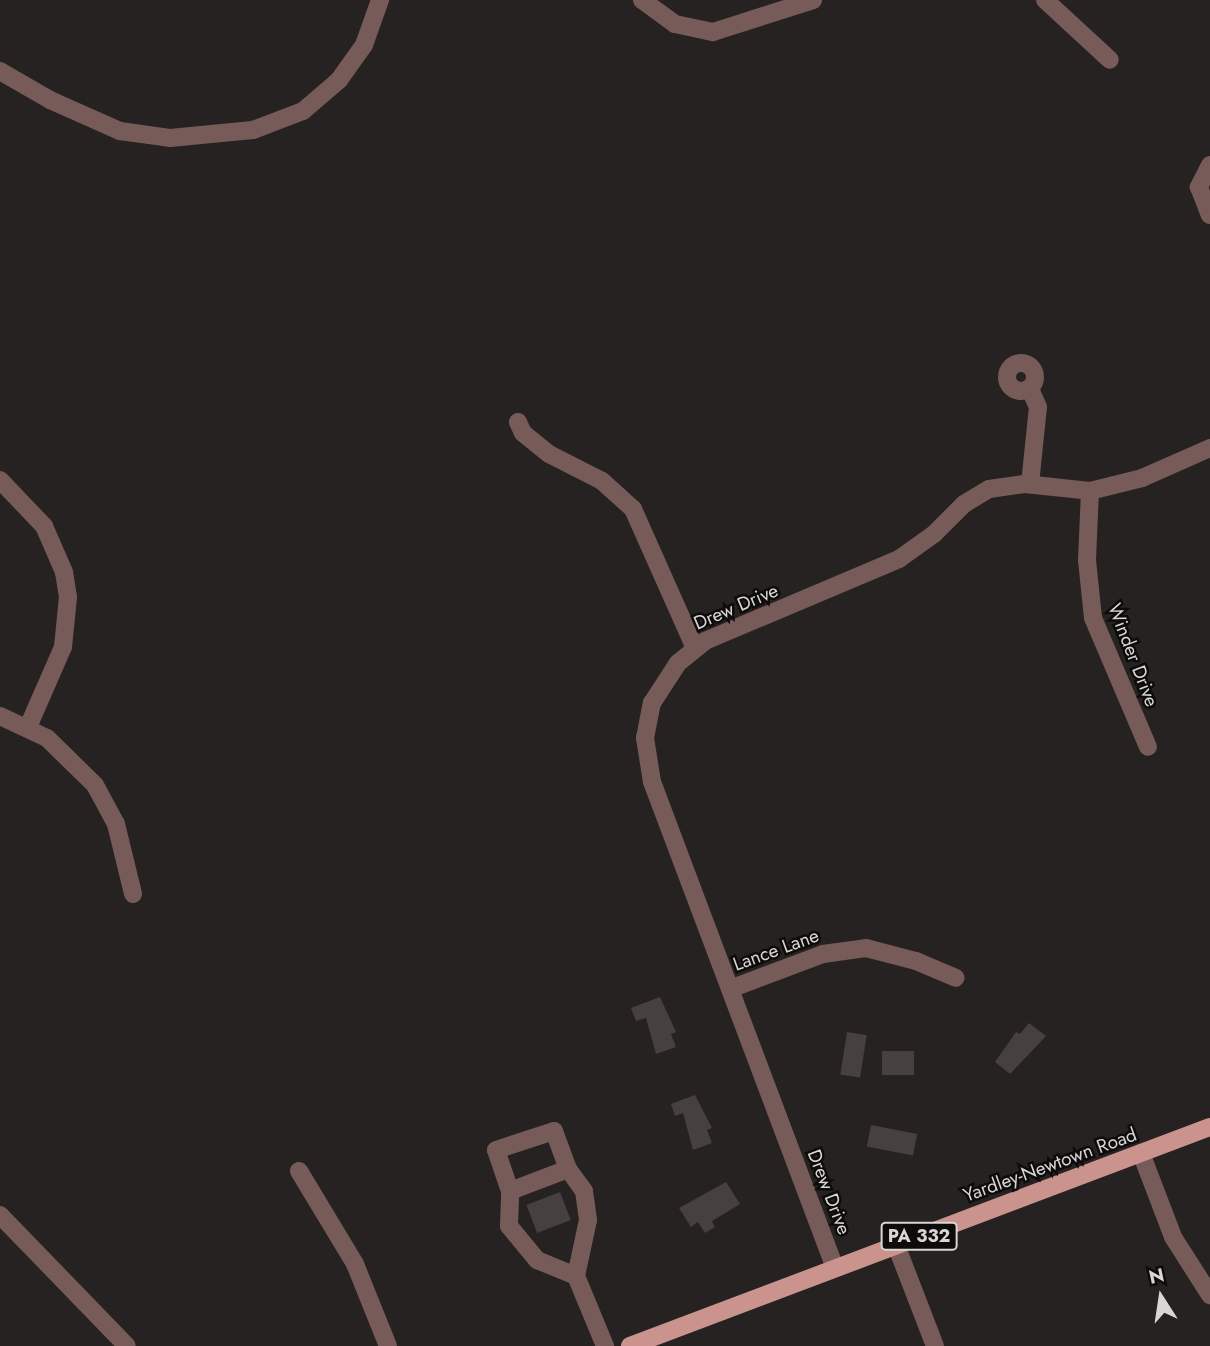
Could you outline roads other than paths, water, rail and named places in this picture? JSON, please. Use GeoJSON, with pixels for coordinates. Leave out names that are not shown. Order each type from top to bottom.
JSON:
{"type":"FeatureCollection","features":[{"type":"Feature","properties":{"kind":"main road","name":"Yardley-Newtown Road"},"geometry":{"type":"LineString","coordinates":[[629,1346],[1210,1128]]}},
{"type":"Feature","properties":{"kind":"street"},"geometry":{"type":"LineString","coordinates":[[0,71],[50,100],[120,131],[170,138],[253,130],[303,111],[339,80],[364,45],[380,0]]}},
{"type":"Feature","properties":{"kind":"street"},"geometry":{"type":"LineString","coordinates":[[642,0],[676,24],[712,32],[813,0]]}},
{"type":"Feature","properties":{"kind":"street"},"geometry":{"type":"LineString","coordinates":[[1045,0],[1110,60]]}},
{"type":"Feature","properties":{"kind":"street"},"geometry":{"type":"LineString","coordinates":[[1210,165],[1199,187],[1210,215]]}},
{"type":"Feature","properties":{"kind":"street"},"geometry":{"type":"LineString","coordinates":[[1030,389],[1038,407],[1030,484]]}},
{"type":"Feature","properties":{"kind":"street"},"geometry":{"type":"LineString","coordinates":[[518,422],[523,433],[549,454],[602,481],[633,509],[695,648]]}},
{"type":"Feature","properties":{"kind":"street","name":"Drew Drive"},"geometry":{"type":"LineString","coordinates":[[835,1268],[646,755],[652,703],[678,663],[695,648],[899,559],[920,547],[976,495],[1030,484],[1090,491],[1142,478],[1210,448]]}},
{"type":"Feature","properties":{"kind":"street"},"geometry":{"type":"LineString","coordinates":[[0,480],[44,526],[62,568],[68,597],[63,647],[28,727]]}},
{"type":"Feature","properties":{"kind":"street","name":"Winder Drive"},"geometry":{"type":"LineString","coordinates":[[1090,491],[1087,560],[1093,618],[1148,747]]}},
{"type":"Feature","properties":{"kind":"street"},"geometry":{"type":"LineString","coordinates":[[0,716],[28,727],[68,754],[95,785],[116,824],[133,894]]}},
{"type":"Feature","properties":{"kind":"street","name":"Lance Lane"},"geometry":{"type":"LineString","coordinates":[[730,989],[823,954],[866,948],[916,961],[956,978]]}},
{"type":"Feature","properties":{"kind":"street"},"geometry":{"type":"LineString","coordinates":[[576,1276],[537,1260],[509,1226],[510,1192],[496,1150],[554,1131],[568,1169],[584,1191],[588,1220],[576,1276],[605,1346]]}},
{"type":"Feature","properties":{"kind":"street"},"geometry":{"type":"LineString","coordinates":[[1141,1153],[1173,1237],[1210,1295]]}},
{"type":"Feature","properties":{"kind":"street"},"geometry":{"type":"LineString","coordinates":[[510,1192],[568,1169]]}},
{"type":"Feature","properties":{"kind":"street"},"geometry":{"type":"LineString","coordinates":[[299,1171],[355,1264],[388,1346]]}},
{"type":"Feature","properties":{"kind":"street"},"geometry":{"type":"LineString","coordinates":[[0,1215],[127,1346]]}},
{"type":"Feature","properties":{"kind":"street"},"geometry":{"type":"LineString","coordinates":[[896,1245],[935,1346]]}}]}
